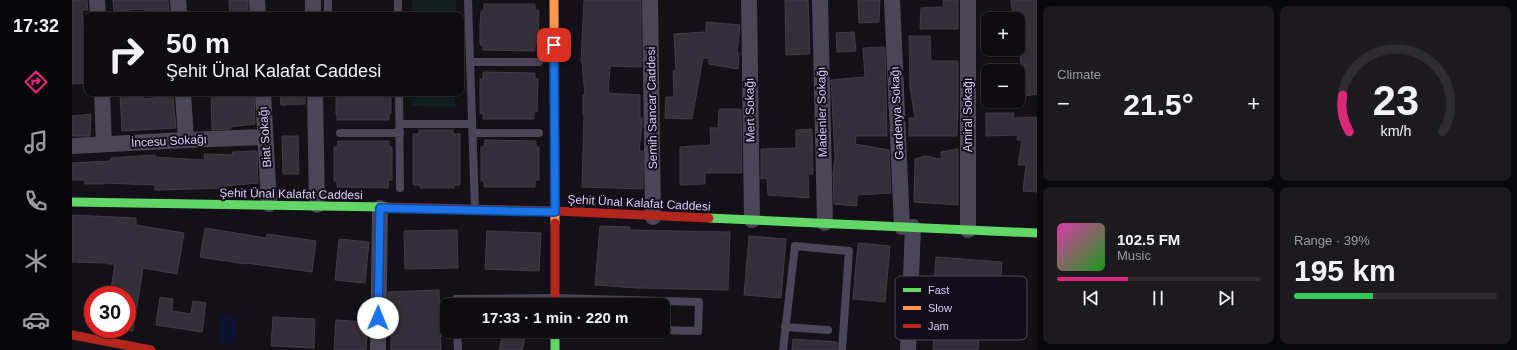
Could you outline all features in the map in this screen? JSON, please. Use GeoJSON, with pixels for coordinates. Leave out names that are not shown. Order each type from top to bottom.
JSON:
{"type":"FeatureCollection","features":[{"type":"Feature","properties":{"kind":"street"},"geometry":{"type":"LineString","coordinates":[[97,0],[98,12]]}},
{"type":"Feature","properties":{"kind":"street"},"geometry":{"type":"LineString","coordinates":[[178,0],[179,12]]}},
{"type":"Feature","properties":{"kind":"street"},"geometry":{"type":"LineString","coordinates":[[257,0],[258,12]]}},
{"type":"Feature","properties":{"kind":"street"},"geometry":{"type":"LineString","coordinates":[[313,0],[313,12]]}},
{"type":"Feature","properties":{"kind":"street"},"geometry":{"type":"LineString","coordinates":[[554,0],[555,298]]}},
{"type":"Feature","properties":{"kind":"street","name":"Semih Sancar Caddesi"},"geometry":{"type":"LineString","coordinates":[[650,0],[654,217]]}},
{"type":"Feature","properties":{"kind":"street","name":"Mert Sokağı"},"geometry":{"type":"LineString","coordinates":[[748,0],[752,220]]}},
{"type":"Feature","properties":{"kind":"street","name":"Madenler Sokağı"},"geometry":{"type":"LineString","coordinates":[[820,0],[825,223]]}},
{"type":"Feature","properties":{"kind":"street","name":"Gardenya Sokağı"},"geometry":{"type":"LineString","coordinates":[[892,0],[908,227],[908,276]]}},
{"type":"Feature","properties":{"kind":"street","name":"Amiral Sokağı"},"geometry":{"type":"LineString","coordinates":[[968,0],[968,230]]}},
{"type":"Feature","properties":{"kind":"street"},"geometry":{"type":"LineString","coordinates":[[102,96],[104,144]]}},
{"type":"Feature","properties":{"kind":"street"},"geometry":{"type":"LineString","coordinates":[[183,96],[186,140]]}},
{"type":"Feature","properties":{"kind":"street","name":"Biat Sokağı"},"geometry":{"type":"LineString","coordinates":[[262,96],[269,204]]}},
{"type":"Feature","properties":{"kind":"street"},"geometry":{"type":"LineString","coordinates":[[315,96],[318,206]]}},
{"type":"Feature","properties":{"kind":"street","name":"İncesu Sokağı"},"geometry":{"type":"LineString","coordinates":[[72,146],[265,137]]}},
{"type":"Feature","properties":{"kind":"street","name":"Şehit Ünal Kalafat Caddesi"},"geometry":{"type":"LineString","coordinates":[[72,202],[269,204],[555,212],[1037,233]]}},
{"type":"Feature","properties":{"kind":"street"},"geometry":{"type":"LineString","coordinates":[[378,350],[380,208]]}},
{"type":"Feature","properties":{"kind":"street"},"geometry":{"type":"LineString","coordinates":[[72,335],[151,350]]}},
{"type":"Feature","properties":{"kind":"street"},"geometry":{"type":"LineString","coordinates":[[555,338],[555,350]]}},
{"type":"Feature","properties":{"kind":"lane"},"geometry":{"type":"LineString","coordinates":[[328,0],[328,12]]}},
{"type":"Feature","properties":{"kind":"lane"},"geometry":{"type":"LineString","coordinates":[[398,0],[398,12]]}},
{"type":"Feature","properties":{"kind":"lane"},"geometry":{"type":"LineString","coordinates":[[468,0],[475,210]]}},
{"type":"Feature","properties":{"kind":"lane"},"geometry":{"type":"LineString","coordinates":[[470,62],[539,62]]}},
{"type":"Feature","properties":{"kind":"lane"},"geometry":{"type":"LineString","coordinates":[[399,96],[400,188]]}},
{"type":"Feature","properties":{"kind":"lane"},"geometry":{"type":"LineString","coordinates":[[400,124],[539,133]]}},
{"type":"Feature","properties":{"kind":"lane"},"geometry":{"type":"LineString","coordinates":[[340,133],[400,133]]}},
{"type":"Feature","properties":{"kind":"lane"},"geometry":{"type":"LineString","coordinates":[[783,350],[794,246],[849,251],[842,350]]}},
{"type":"Feature","properties":{"kind":"lane"},"geometry":{"type":"LineString","coordinates":[[670,302],[699,302],[698,332],[670,330]]}},
{"type":"Feature","properties":{"kind":"lane"},"geometry":{"type":"LineString","coordinates":[[786,327],[828,330]]}},
{"type":"Feature","properties":{"kind":"lane"},"geometry":{"type":"LineString","coordinates":[[457,338],[458,350]]}},
{"type":"Feature","properties":{"kind":"shaded area"},"geometry":{"type":"Polygon","coordinates":[[[412,0],[456,0],[456,12],[412,12],[412,0]]]}},
{"type":"Feature","properties":{"kind":"shaded area"},"geometry":{"type":"Polygon","coordinates":[[[412,96],[455,96],[455,107],[411,106],[412,96]]]}},
{"type":"Feature","properties":{"kind":"shaded area"},"geometry":{"type":"Polygon","coordinates":[[[222,314],[238,316],[234,344],[218,342],[222,314]]]}},
{"type":"Feature","properties":{"kind":"building"},"geometry":{"type":"Polygon","coordinates":[[[72,0],[87,0],[88,10],[82,10],[84,83],[72,84],[72,0]]]}},
{"type":"Feature","properties":{"kind":"building"},"geometry":{"type":"Polygon","coordinates":[[[113,0],[168,0],[169,12],[145,12],[144,9],[114,11],[113,0]]]}},
{"type":"Feature","properties":{"kind":"building"},"geometry":{"type":"Polygon","coordinates":[[[229,0],[248,0],[248,12],[230,12],[229,0]]]}},
{"type":"Feature","properties":{"kind":"building"},"geometry":{"type":"Polygon","coordinates":[[[584,0],[641,0],[641,67],[610,66],[608,93],[640,95],[640,118],[642,118],[642,125],[639,151],[643,151],[643,189],[582,187],[584,115],[583,95],[585,95],[581,62],[584,0]]]}},
{"type":"Feature","properties":{"kind":"building"},"geometry":{"type":"Polygon","coordinates":[[[785,0],[808,0],[810,54],[786,55],[785,0]]]}},
{"type":"Feature","properties":{"kind":"building"},"geometry":{"type":"Polygon","coordinates":[[[858,0],[880,0],[879,22],[859,23],[858,0]]]}},
{"type":"Feature","properties":{"kind":"building"},"geometry":{"type":"Polygon","coordinates":[[[943,0],[958,0],[958,29],[920,29],[921,8],[944,7],[943,0]]]}},
{"type":"Feature","properties":{"kind":"building"},"geometry":{"type":"Polygon","coordinates":[[[1011,0],[1037,0],[1037,94],[1025,96],[1025,64],[1021,64],[1020,56],[1025,56],[1025,12],[1012,12],[1011,0]]]}},
{"type":"Feature","properties":{"kind":"building"},"geometry":{"type":"Polygon","coordinates":[[[484,4],[535,4],[535,10],[539,11],[538,44],[535,44],[535,51],[483,50],[483,45],[480,45],[480,25],[481,11],[484,11],[484,4]]]}},
{"type":"Feature","properties":{"kind":"building"},"geometry":{"type":"Polygon","coordinates":[[[706,22],[740,25],[737,53],[739,53],[738,69],[709,64],[709,58],[703,58],[692,119],[665,118],[666,97],[674,97],[673,71],[676,71],[674,34],[706,32],[706,22]]]}},
{"type":"Feature","properties":{"kind":"building"},"geometry":{"type":"Polygon","coordinates":[[[854,32],[856,51],[837,52],[836,33],[854,32]]]}},
{"type":"Feature","properties":{"kind":"building"},"geometry":{"type":"Polygon","coordinates":[[[909,36],[930,36],[931,61],[958,61],[957,136],[909,136],[909,118],[915,118],[910,87],[909,36]]]}},
{"type":"Feature","properties":{"kind":"building"},"geometry":{"type":"Polygon","coordinates":[[[885,47],[887,136],[856,136],[855,144],[889,150],[891,193],[857,195],[857,206],[834,204],[833,173],[835,160],[831,80],[865,77],[863,48],[885,47]]]}},
{"type":"Feature","properties":{"kind":"building"},"geometry":{"type":"Polygon","coordinates":[[[483,72],[535,73],[535,79],[538,79],[537,112],[534,112],[534,119],[483,119],[483,113],[480,113],[480,79],[483,79],[483,72]]]}},
{"type":"Feature","properties":{"kind":"building"},"geometry":{"type":"Polygon","coordinates":[[[120,96],[143,96],[143,99],[173,96],[176,128],[122,131],[120,96]]]}},
{"type":"Feature","properties":{"kind":"building"},"geometry":{"type":"Polygon","coordinates":[[[211,96],[254,96],[255,124],[231,127],[231,129],[212,130],[211,96]]]}},
{"type":"Feature","properties":{"kind":"building"},"geometry":{"type":"Polygon","coordinates":[[[280,96],[305,96],[305,104],[281,105],[280,96]]]}},
{"type":"Feature","properties":{"kind":"building"},"geometry":{"type":"Polygon","coordinates":[[[336,96],[391,96],[391,113],[389,113],[389,120],[337,120],[336,96]]]}},
{"type":"Feature","properties":{"kind":"building"},"geometry":{"type":"Polygon","coordinates":[[[719,109],[741,109],[742,173],[705,173],[705,184],[680,185],[680,147],[711,145],[710,128],[718,128],[719,109]]]}},
{"type":"Feature","properties":{"kind":"building"},"geometry":{"type":"Polygon","coordinates":[[[986,113],[1014,113],[1013,118],[1037,117],[1037,192],[1023,191],[1026,165],[1018,165],[1022,140],[1017,140],[1018,135],[986,136],[986,113]]]}},
{"type":"Feature","properties":{"kind":"building"},"geometry":{"type":"Polygon","coordinates":[[[91,114],[90,136],[72,136],[72,116],[91,114]]]}},
{"type":"Feature","properties":{"kind":"building"},"geometry":{"type":"Polygon","coordinates":[[[812,129],[813,174],[808,174],[809,198],[768,195],[767,178],[761,179],[761,149],[796,148],[796,130],[812,129]]]}},
{"type":"Feature","properties":{"kind":"building"},"geometry":{"type":"Polygon","coordinates":[[[419,130],[453,130],[453,134],[460,134],[460,185],[454,185],[454,188],[420,188],[420,185],[413,185],[413,134],[419,134],[419,130]]]}},
{"type":"Feature","properties":{"kind":"building"},"geometry":{"type":"Polygon","coordinates":[[[282,136],[298,136],[299,174],[283,174],[282,136]]]}},
{"type":"Feature","properties":{"kind":"building"},"geometry":{"type":"Polygon","coordinates":[[[485,140],[536,141],[536,147],[539,147],[539,180],[535,180],[535,187],[484,187],[484,181],[481,181],[481,147],[484,147],[485,140]]]}},
{"type":"Feature","properties":{"kind":"building"},"geometry":{"type":"Polygon","coordinates":[[[338,141],[389,141],[389,147],[392,147],[392,180],[389,180],[388,188],[337,187],[337,181],[334,181],[334,147],[337,147],[338,141]]]}},
{"type":"Feature","properties":{"kind":"building"},"geometry":{"type":"Polygon","coordinates":[[[958,149],[958,205],[914,202],[915,159],[925,156],[941,159],[941,152],[958,149]]]}},
{"type":"Feature","properties":{"kind":"building"},"geometry":{"type":"Polygon","coordinates":[[[257,151],[258,183],[226,186],[226,188],[155,190],[155,185],[104,183],[85,184],[85,180],[72,180],[72,163],[111,161],[111,158],[155,155],[155,157],[205,160],[204,154],[233,155],[232,152],[257,151]]]}},
{"type":"Feature","properties":{"kind":"building"},"geometry":{"type":"Polygon","coordinates":[[[72,215],[136,218],[136,225],[184,233],[177,274],[143,268],[136,312],[136,286],[111,286],[115,264],[72,262],[72,215]]]}},
{"type":"Feature","properties":{"kind":"building"},"geometry":{"type":"Polygon","coordinates":[[[600,226],[630,227],[629,230],[730,232],[728,290],[637,288],[595,285],[600,226]]]}},
{"type":"Feature","properties":{"kind":"building"},"geometry":{"type":"Polygon","coordinates":[[[205,228],[266,238],[267,234],[316,241],[312,272],[200,257],[205,228]]]}},
{"type":"Feature","properties":{"kind":"building"},"geometry":{"type":"Polygon","coordinates":[[[457,230],[458,268],[405,269],[404,231],[457,230]]]}},
{"type":"Feature","properties":{"kind":"building"},"geometry":{"type":"Polygon","coordinates":[[[487,231],[541,233],[539,271],[485,269],[487,231]]]}},
{"type":"Feature","properties":{"kind":"building"},"geometry":{"type":"Polygon","coordinates":[[[749,236],[786,239],[781,298],[744,295],[749,236]]]}},
{"type":"Feature","properties":{"kind":"building"},"geometry":{"type":"Polygon","coordinates":[[[339,239],[369,242],[365,283],[335,280],[339,239]]]}},
{"type":"Feature","properties":{"kind":"building"},"geometry":{"type":"Polygon","coordinates":[[[858,243],[890,246],[885,302],[853,299],[858,243]]]}},
{"type":"Feature","properties":{"kind":"building"},"geometry":{"type":"Polygon","coordinates":[[[936,257],[1002,262],[1001,276],[935,276],[936,257]]]}},
{"type":"Feature","properties":{"kind":"building"},"geometry":{"type":"Polygon","coordinates":[[[439,290],[441,350],[391,350],[388,292],[439,290]]]}},
{"type":"Feature","properties":{"kind":"building"},"geometry":{"type":"Polygon","coordinates":[[[160,297],[173,299],[172,311],[191,314],[193,301],[206,303],[202,332],[156,325],[160,297]]]}},
{"type":"Feature","properties":{"kind":"building"},"geometry":{"type":"Polygon","coordinates":[[[273,317],[315,319],[314,348],[271,346],[273,317]]]}},
{"type":"Feature","properties":{"kind":"building"},"geometry":{"type":"Polygon","coordinates":[[[336,320],[368,322],[366,350],[334,350],[336,320]]]}},
{"type":"Feature","properties":{"kind":"building"},"geometry":{"type":"Polygon","coordinates":[[[502,338],[525,338],[522,350],[499,350],[502,338]]]}},
{"type":"Feature","properties":{"kind":"building"},"geometry":{"type":"Polygon","coordinates":[[[793,339],[837,342],[837,350],[792,350],[793,339]]]}},
{"type":"Feature","properties":{"kind":"building"},"geometry":{"type":"Polygon","coordinates":[[[934,340],[979,340],[978,350],[933,350],[934,340]]]}},
{"type":"Feature","properties":{"kind":"traffic: fast"},"geometry":{"type":"LineString","coordinates":[[72,202],[387,207]]}},
{"type":"Feature","properties":{"kind":"traffic: fast"},"geometry":{"type":"LineString","coordinates":[[709,218],[1037,233]]}},
{"type":"Feature","properties":{"kind":"traffic: fast"},"geometry":{"type":"LineString","coordinates":[[555,338],[555,350]]}},
{"type":"Feature","properties":{"kind":"traffic: slow"},"geometry":{"type":"LineString","coordinates":[[554,0],[555,223]]}},
{"type":"Feature","properties":{"kind":"traffic: jam"},"geometry":{"type":"LineString","coordinates":[[387,207],[555,211],[709,218]]}},
{"type":"Feature","properties":{"kind":"traffic: jam"},"geometry":{"type":"LineString","coordinates":[[555,223],[555,298]]}},
{"type":"Feature","properties":{"kind":"traffic: jam"},"geometry":{"type":"LineString","coordinates":[[72,335],[151,350]]}},
{"type":"Feature","properties":{"kind":"route"},"geometry":{"type":"LineString","coordinates":[[378,318],[380,208],[555,212],[554,45]]}}]}
